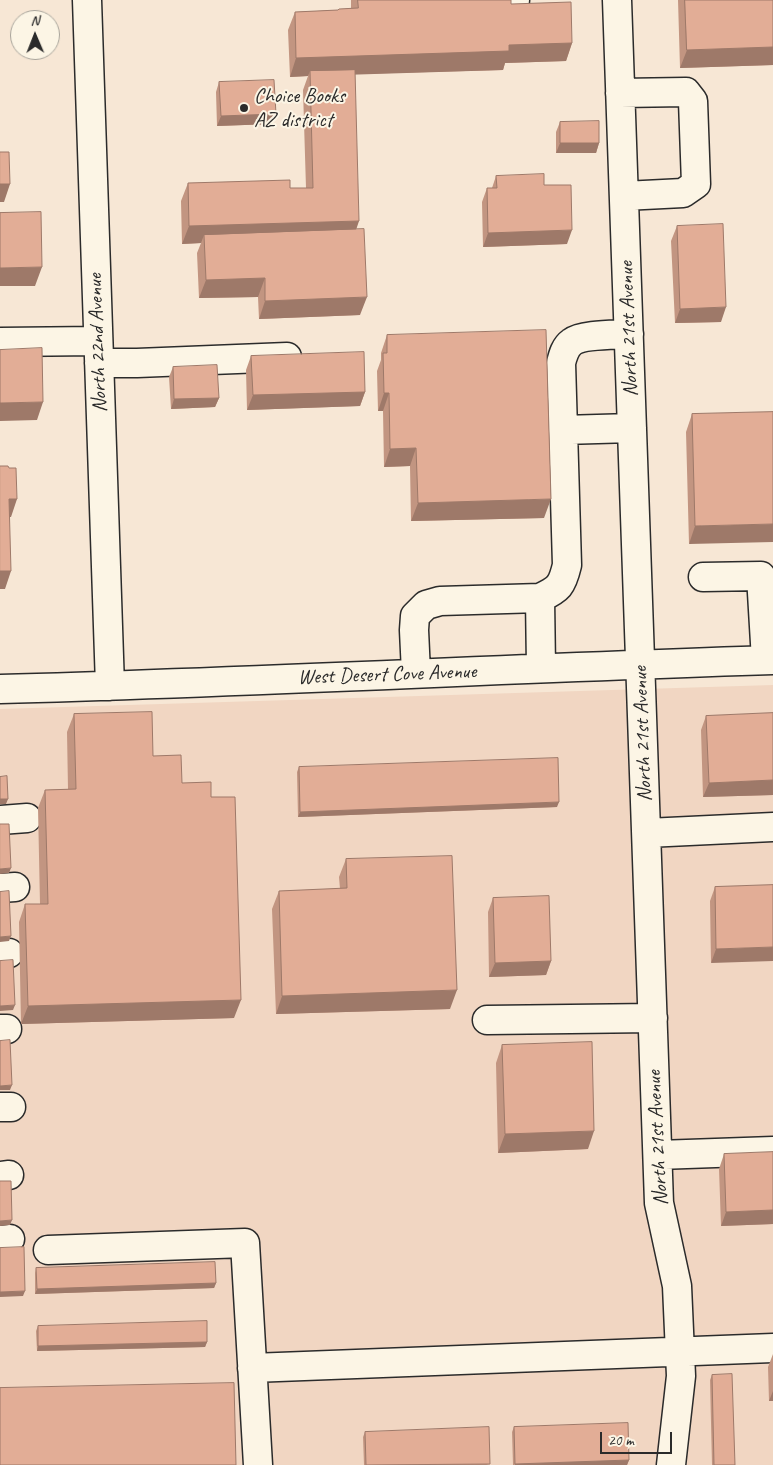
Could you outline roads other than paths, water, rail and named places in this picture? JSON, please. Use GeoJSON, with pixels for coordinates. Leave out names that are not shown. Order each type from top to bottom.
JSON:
{"type":"FeatureCollection","features":[{"type":"Feature","properties":{"kind":"street","name":"North 22nd Avenue"},"geometry":{"type":"LineString","coordinates":[[87,0],[110,686]]}},
{"type":"Feature","properties":{"kind":"street"},"geometry":{"type":"LineString","coordinates":[[451,0],[452,2],[515,0]]}},
{"type":"Feature","properties":{"kind":"street","name":"North 21st Avenue"},"geometry":{"type":"LineString","coordinates":[[617,0],[659,1204],[677,1286],[681,1376],[671,1465]]}},
{"type":"Feature","properties":{"kind":"street"},"geometry":{"type":"LineString","coordinates":[[620,92],[686,92],[692,101],[696,184],[683,193],[624,196]]}},
{"type":"Feature","properties":{"kind":"street"},"geometry":{"type":"LineString","coordinates":[[416,674],[415,616],[426,605],[440,601],[540,598],[554,591],[563,580],[567,565],[561,363],[564,350],[573,341],[584,337],[629,334]]}},
{"type":"Feature","properties":{"kind":"street"},"geometry":{"type":"LineString","coordinates":[[0,342],[98,352],[137,363],[311,356]]}},
{"type":"Feature","properties":{"kind":"street"},"geometry":{"type":"LineString","coordinates":[[563,430],[632,428]]}},
{"type":"Feature","properties":{"kind":"street"},"geometry":{"type":"LineString","coordinates":[[703,577],[761,576],[770,660]]}},
{"type":"Feature","properties":{"kind":"street"},"geometry":{"type":"LineString","coordinates":[[540,598],[541,668]]}},
{"type":"Feature","properties":{"kind":"street","name":"West Desert Cove Avenue"},"geometry":{"type":"LineString","coordinates":[[0,689],[770,660]]}},
{"type":"Feature","properties":{"kind":"street"},"geometry":{"type":"LineString","coordinates":[[0,820],[27,818]]}},
{"type":"Feature","properties":{"kind":"street"},"geometry":{"type":"LineString","coordinates":[[646,833],[773,827]]}},
{"type":"Feature","properties":{"kind":"street"},"geometry":{"type":"LineString","coordinates":[[487,1020],[653,1018]]}},
{"type":"Feature","properties":{"kind":"street"},"geometry":{"type":"LineString","coordinates":[[658,1155],[773,1151]]}},
{"type":"Feature","properties":{"kind":"street"},"geometry":{"type":"LineString","coordinates":[[48,1250],[245,1243],[247,1381],[258,1465]]}},
{"type":"Feature","properties":{"kind":"street"},"geometry":{"type":"LineString","coordinates":[[247,1381],[680,1352],[773,1348]]}},
{"type":"Feature","properties":{"kind":"place","name":"Choice Books AZ district"},"geometry":{"type":"Point","coordinates":[244,108]}}]}
